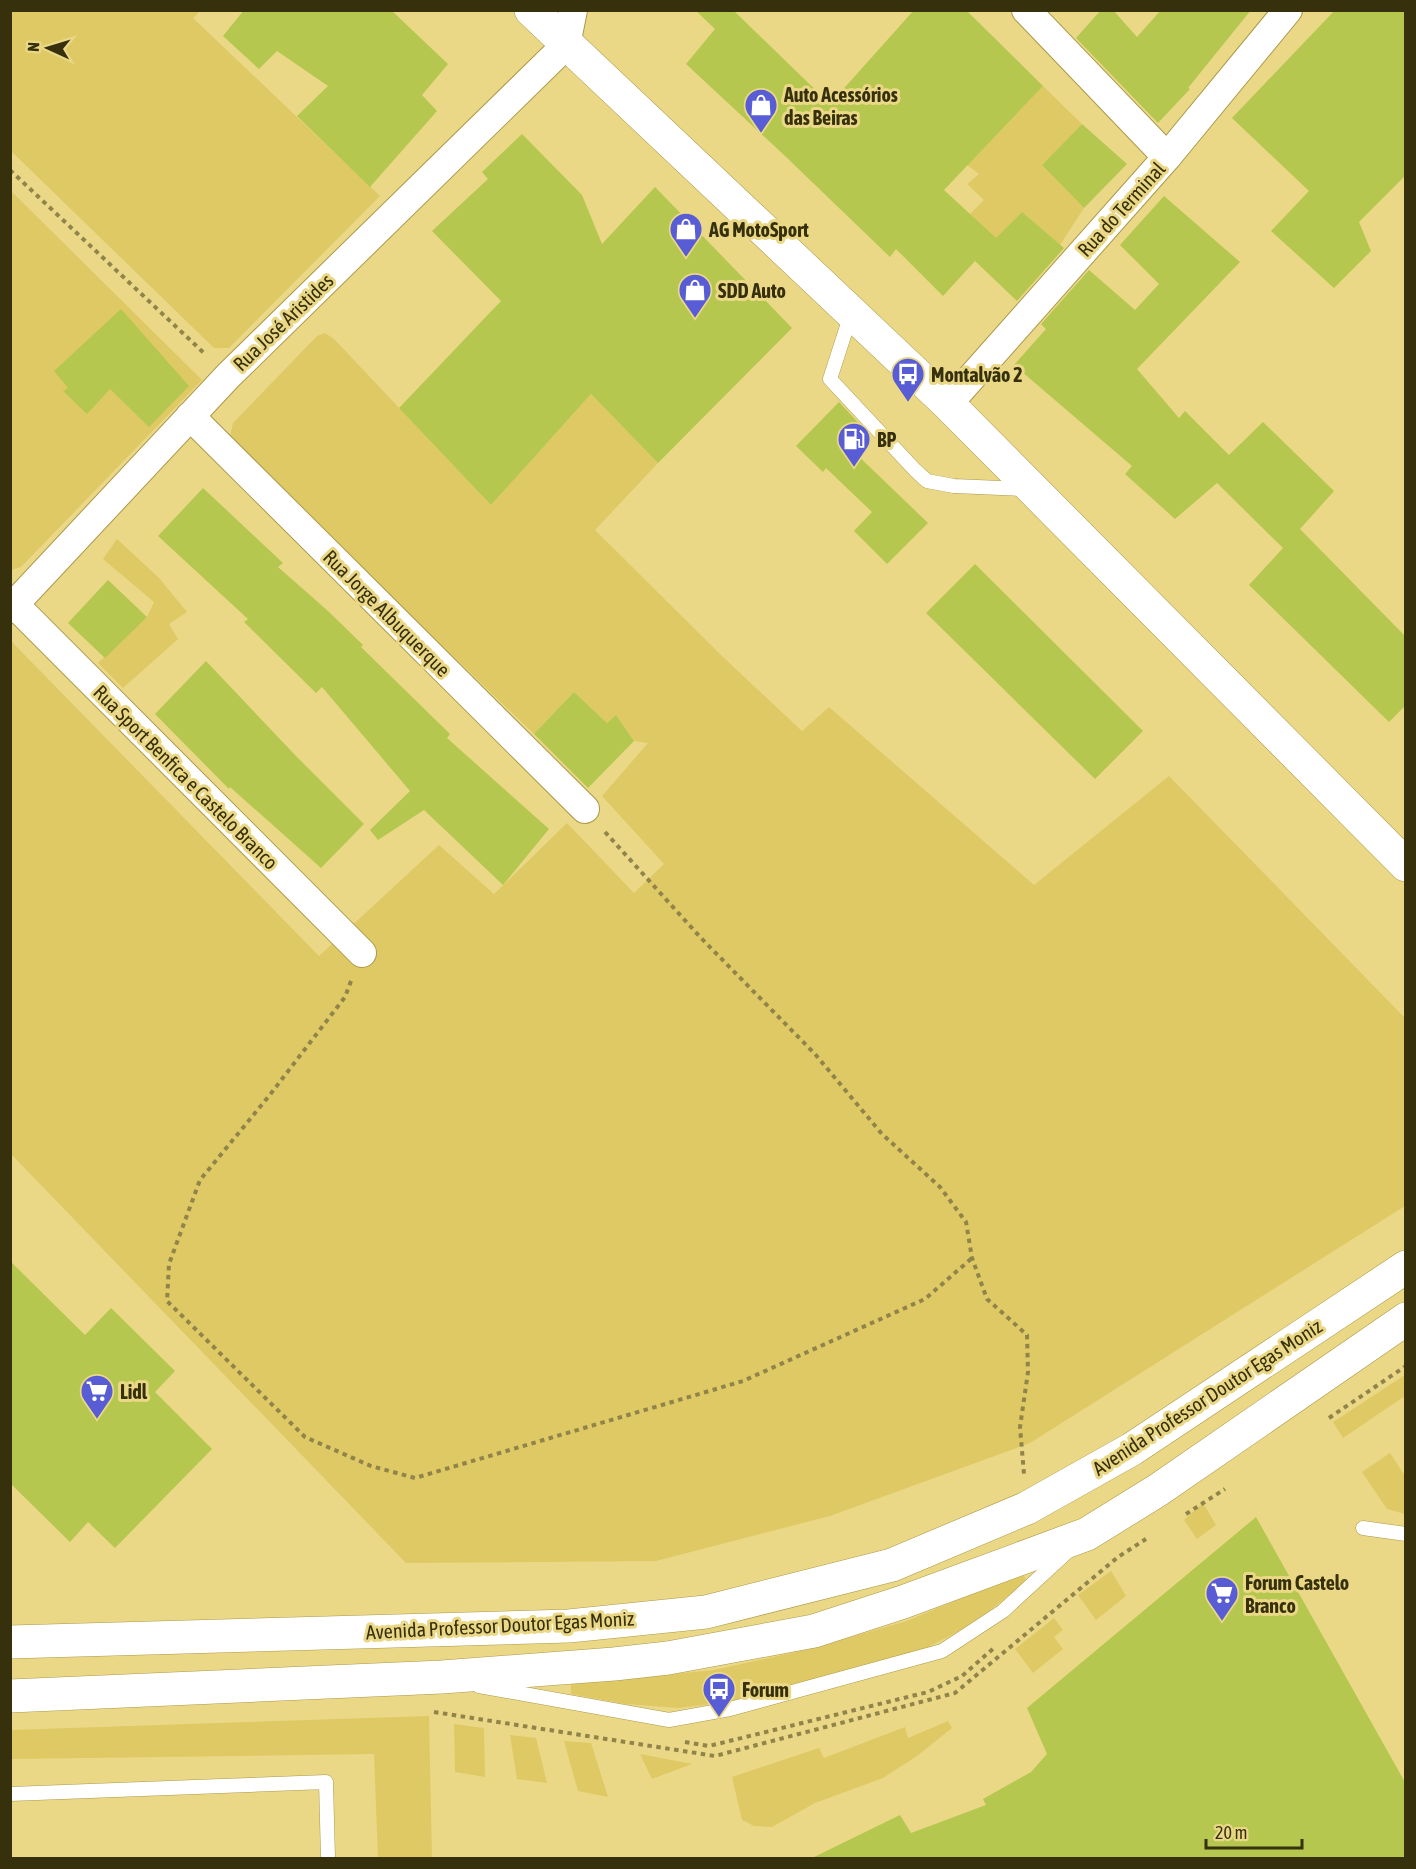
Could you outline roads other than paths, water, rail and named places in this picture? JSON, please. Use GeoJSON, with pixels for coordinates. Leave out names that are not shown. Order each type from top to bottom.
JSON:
{"type":"FeatureCollection","features":[{"type":"Feature","properties":{"kind":"main road"},"geometry":{"type":"LineString","coordinates":[[531,10],[948,404],[1406,865]]}},
{"type":"Feature","properties":{"kind":"main road","name":"Avenida Professor Doutor Egas Moniz"},"geometry":{"type":"LineString","coordinates":[[10,1642],[569,1626],[706,1612],[892,1564],[1027,1508],[1132,1449],[1406,1267]]}},
{"type":"Feature","properties":{"kind":"main road"},"geometry":{"type":"LineString","coordinates":[[10,1696],[442,1677],[668,1658],[814,1631],[914,1598],[1087,1534],[1158,1490],[1406,1319]]}},
{"type":"Feature","properties":{"kind":"street"},"geometry":{"type":"LineString","coordinates":[[566,45],[573,10]]}},
{"type":"Feature","properties":{"kind":"street"},"geometry":{"type":"LineString","coordinates":[[1026,10],[1167,157]]}},
{"type":"Feature","properties":{"kind":"street","name":"Rua do Terminal"},"geometry":{"type":"LineString","coordinates":[[948,404],[1167,157],[1288,10]]}},
{"type":"Feature","properties":{"kind":"street","name":"Rua José Aristides"},"geometry":{"type":"LineString","coordinates":[[12,605],[228,376],[566,45]]}},
{"type":"Feature","properties":{"kind":"street","name":"Rua Jorge Albuquerque"},"geometry":{"type":"LineString","coordinates":[[190,416],[585,809]]}},
{"type":"Feature","properties":{"kind":"street","name":"Rua Sport Benfica e Castelo Branco"},"geometry":{"type":"LineString","coordinates":[[12,605],[362,953]]}},
{"type":"Feature","properties":{"kind":"lane"},"geometry":{"type":"LineString","coordinates":[[851,314],[830,379],[927,482],[1032,489]]}},
{"type":"Feature","properties":{"kind":"lane"},"geometry":{"type":"LineString","coordinates":[[1363,1528],[1406,1534]]}},
{"type":"Feature","properties":{"kind":"lane"},"geometry":{"type":"LineString","coordinates":[[442,1677],[519,1694],[669,1720],[730,1709],[942,1651],[1004,1611],[1087,1534]]}},
{"type":"Feature","properties":{"kind":"lane"},"geometry":{"type":"LineString","coordinates":[[10,1794],[326,1782],[328,1858]]}},
{"type":"Feature","properties":{"kind":"place","name":"Auto Acessórios das Beiras"},"geometry":{"type":"Point","coordinates":[761,134]}},
{"type":"Feature","properties":{"kind":"place","name":"AG MotoSport"},"geometry":{"type":"Point","coordinates":[686,258]}},
{"type":"Feature","properties":{"kind":"place","name":"SDD Auto"},"geometry":{"type":"Point","coordinates":[695,319]}},
{"type":"Feature","properties":{"kind":"place","name":"Montalvão 2"},"geometry":{"type":"Point","coordinates":[908,403]}},
{"type":"Feature","properties":{"kind":"place","name":"BP"},"geometry":{"type":"Point","coordinates":[854,468]}},
{"type":"Feature","properties":{"kind":"place","name":"Lidl"},"geometry":{"type":"Point","coordinates":[97,1420]}},
{"type":"Feature","properties":{"kind":"place","name":"Forum Castelo Branco"},"geometry":{"type":"Point","coordinates":[1222,1622]}},
{"type":"Feature","properties":{"kind":"place","name":"Forum"},"geometry":{"type":"Point","coordinates":[719,1718]}}]}
